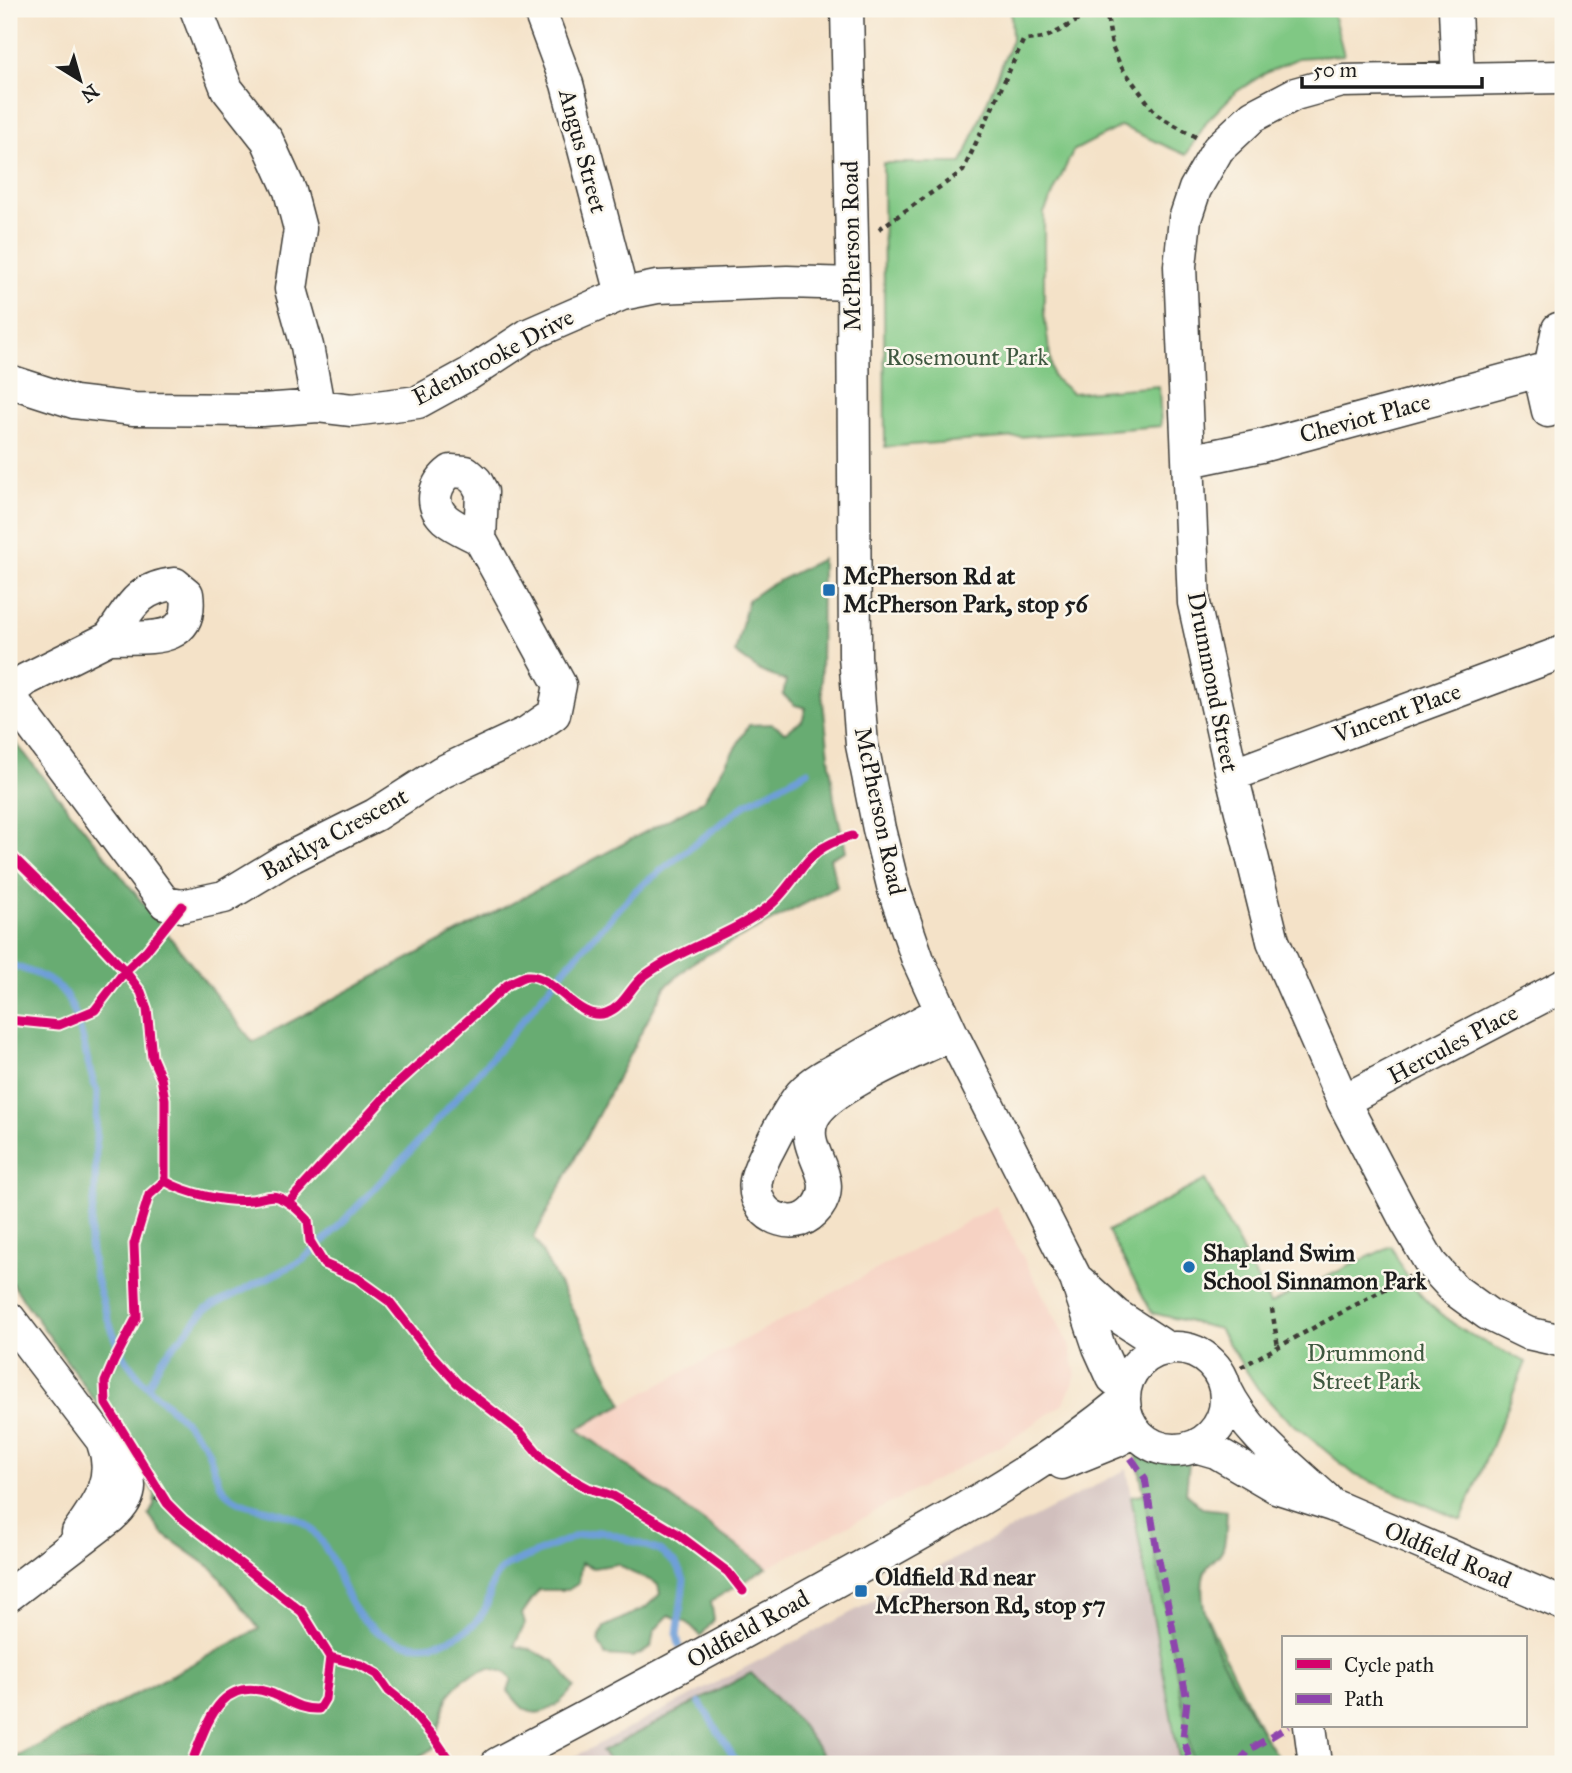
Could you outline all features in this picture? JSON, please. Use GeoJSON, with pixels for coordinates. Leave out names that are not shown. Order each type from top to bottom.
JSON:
{"type":"FeatureCollection","features":[{"type":"Feature","properties":{"kind":"street"},"geometry":{"type":"LineString","coordinates":[[196,9],[228,89],[267,140],[290,191],[300,229],[291,289],[307,345],[318,405]]}},
{"type":"Feature","properties":{"kind":"street","name":"Angus Street"},"geometry":{"type":"LineString","coordinates":[[538,9],[567,84],[622,295]]}},
{"type":"Feature","properties":{"kind":"street","name":"McPherson Road"},"geometry":{"type":"LineString","coordinates":[[847,9],[853,284],[855,656],[862,745],[894,890],[918,960],[1076,1279]]}},
{"type":"Feature","properties":{"kind":"street"},"geometry":{"type":"LineString","coordinates":[[1455,9],[1458,79]]}},
{"type":"Feature","properties":{"kind":"street","name":"Drummond Street"},"geometry":{"type":"LineString","coordinates":[[1563,76],[1342,81],[1294,94],[1253,116],[1218,149],[1195,189],[1185,219],[1180,266],[1194,603],[1231,775],[1273,941],[1343,1101],[1431,1264],[1455,1290],[1488,1314],[1527,1333],[1563,1341]]}},
{"type":"Feature","properties":{"kind":"street","name":"Edenbrooke Drive"},"geometry":{"type":"LineString","coordinates":[[9,381],[74,402],[134,409],[262,410],[318,405],[352,410],[418,402],[469,374],[528,335],[622,295],[657,287],[787,282],[853,284]]}},
{"type":"Feature","properties":{"kind":"street"},"geometry":{"type":"LineString","coordinates":[[1548,411],[1558,330]]}},
{"type":"Feature","properties":{"kind":"street","name":"Cheviot Place"},"geometry":{"type":"LineString","coordinates":[[1189,461],[1261,446],[1551,370]]}},
{"type":"Feature","properties":{"kind":"street","name":"Barklya Crescent"},"geometry":{"type":"LineString","coordinates":[[9,694],[165,903],[182,906],[224,897],[285,860],[375,815],[442,772],[528,732],[554,713],[560,685],[480,539]]}},
{"type":"Feature","properties":{"kind":"street"},"geometry":{"type":"LineString","coordinates":[[9,694],[27,679],[109,639]]}},
{"type":"Feature","properties":{"kind":"street","name":"Vincent Place"},"geometry":{"type":"LineString","coordinates":[[1231,775],[1563,652]]}},
{"type":"Feature","properties":{"kind":"street","name":"Hercules Place"},"geometry":{"type":"LineString","coordinates":[[1343,1101],[1563,986]]}},
{"type":"Feature","properties":{"kind":"street"},"geometry":{"type":"LineString","coordinates":[[844,1077],[947,1022]]}},
{"type":"Feature","properties":{"kind":"street"},"geometry":{"type":"LineString","coordinates":[[1076,1279],[1116,1315],[1168,1349]]}},
{"type":"Feature","properties":{"kind":"street"},"geometry":{"type":"LineString","coordinates":[[1076,1279],[1108,1367],[1124,1394]]}},
{"type":"Feature","properties":{"kind":"street"},"geometry":{"type":"LineString","coordinates":[[9,1318],[126,1472],[130,1484],[129,1495],[124,1504],[111,1517],[9,1595]]}},
{"type":"Feature","properties":{"kind":"street"},"geometry":{"type":"LineString","coordinates":[[1168,1349],[1183,1349],[1198,1354],[1210,1362],[1220,1374],[1230,1379],[1220,1423],[1210,1436],[1195,1446],[1179,1450],[1162,1449],[1147,1442],[1135,1431],[1127,1417],[1124,1394],[1131,1374],[1140,1362],[1153,1353],[1168,1349]]}},
{"type":"Feature","properties":{"kind":"street","name":"Oldfield Road"},"geometry":{"type":"LineString","coordinates":[[1230,1379],[1235,1409],[1256,1434],[1332,1505]]}},
{"type":"Feature","properties":{"kind":"street","name":"Oldfield Road"},"geometry":{"type":"LineString","coordinates":[[497,1764],[762,1623],[997,1491],[1087,1430],[1124,1394]]}},
{"type":"Feature","properties":{"kind":"street","name":"Oldfield Road"},"geometry":{"type":"LineString","coordinates":[[997,1491],[1135,1431]]}},
{"type":"Feature","properties":{"kind":"street","name":"Oldfield Road"},"geometry":{"type":"LineString","coordinates":[[1195,1446],[1216,1452],[1276,1488],[1332,1505],[1563,1604]]}},
{"type":"Feature","properties":{"kind":"street"},"geometry":{"type":"LineString","coordinates":[[1310,1728],[1315,1764]]}},
{"type":"Feature","properties":{"kind":"path"},"geometry":{"type":"LineString","coordinates":[[878,229],[963,171],[1023,41],[1041,39],[1082,17],[1104,9],[1112,46],[1120,65],[1157,115],[1218,149]]}},
{"type":"Feature","properties":{"kind":"path"},"geometry":{"type":"LineString","coordinates":[[1230,1379],[1278,1347],[1416,1272]]}},
{"type":"Feature","properties":{"kind":"path"},"geometry":{"type":"LineString","coordinates":[[1272,1308],[1278,1347]]}},
{"type":"Feature","properties":{"kind":"path"},"geometry":{"type":"LineString","coordinates":[[160,1492],[175,1511]]}},
{"type":"Feature","properties":{"kind":"shaded area"},"geometry":{"type":"Polygon","coordinates":[[[996,1206],[1069,1344],[1076,1375],[1064,1403],[1008,1442],[767,1568],[576,1429],[996,1206]]]}},
{"type":"Feature","properties":{"kind":"shaded area"},"geometry":{"type":"Polygon","coordinates":[[[1127,1469],[1180,1764],[560,1764],[1127,1469]]]}},
{"type":"Feature","properties":{"kind":"green space","name":"Rosemount Park"},"geometry":{"type":"Polygon","coordinates":[[[1011,9],[1332,9],[1344,55],[1298,58],[1264,74],[1236,92],[1208,120],[1186,155],[1121,126],[1073,151],[1044,213],[1044,313],[1053,377],[1072,393],[1159,386],[1161,426],[885,447],[883,163],[962,163],[1012,40],[1011,9]]]}},
{"type":"Feature","properties":{"kind":"green space"},"geometry":{"type":"Polygon","coordinates":[[[822,559],[821,684],[834,799],[846,851],[830,858],[837,887],[695,961],[665,987],[534,1237],[623,1404],[577,1429],[767,1568],[711,1601],[714,1620],[701,1636],[688,1623],[669,1615],[654,1631],[651,1648],[633,1657],[605,1655],[598,1641],[604,1627],[645,1608],[660,1594],[658,1585],[618,1564],[593,1568],[581,1563],[579,1583],[568,1590],[539,1590],[522,1614],[525,1624],[514,1646],[530,1649],[556,1662],[574,1687],[552,1708],[537,1713],[521,1706],[508,1691],[512,1679],[504,1672],[490,1668],[464,1678],[449,1695],[433,1748],[407,1764],[9,1764],[9,1761],[259,1629],[213,1569],[163,1534],[149,1515],[155,1494],[116,1431],[9,1279],[9,734],[253,1042],[703,801],[749,725],[772,724],[785,732],[802,721],[806,708],[795,705],[783,695],[786,681],[762,672],[735,653],[748,600],[768,586],[822,559]]]}},
{"type":"Feature","properties":{"kind":"green space","name":"Drummond Street Park"},"geometry":{"type":"Polygon","coordinates":[[[1205,1180],[1270,1304],[1391,1246],[1414,1287],[1441,1315],[1482,1341],[1526,1362],[1461,1520],[1355,1475],[1280,1413],[1258,1389],[1219,1329],[1152,1313],[1108,1231],[1205,1180]]]}},
{"type":"Feature","properties":{"kind":"green space"},"geometry":{"type":"Polygon","coordinates":[[[1136,1451],[1190,1453],[1186,1493],[1202,1508],[1227,1511],[1223,1548],[1207,1567],[1202,1595],[1215,1644],[1240,1696],[1279,1760],[1278,1764],[1193,1763],[1136,1451]]]}},
{"type":"Feature","properties":{"kind":"green space"},"geometry":{"type":"Polygon","coordinates":[[[1159,1491],[1197,1595],[1278,1764],[1180,1764],[1131,1496],[1159,1491]]]}},
{"type":"Feature","properties":{"kind":"green space"},"geometry":{"type":"Polygon","coordinates":[[[751,1673],[799,1722],[829,1764],[613,1764],[601,1752],[751,1673]]]}},
{"type":"Feature","properties":{"kind":"waterway"},"geometry":{"type":"LineString","coordinates":[[148,1386],[162,1359],[206,1309],[303,1260],[337,1228],[414,1147],[567,966],[636,890],[746,804],[808,771]]}},
{"type":"Feature","properties":{"kind":"waterway"},"geometry":{"type":"LineString","coordinates":[[9,964],[55,984],[64,993],[77,1019],[97,1091],[95,1191],[90,1244],[99,1289],[116,1338],[136,1374],[204,1444],[219,1483],[227,1493],[236,1500],[295,1518],[306,1525],[325,1547],[357,1612],[381,1634],[399,1642],[412,1645],[432,1644],[460,1634],[482,1615],[494,1580],[506,1566],[576,1536],[602,1531],[658,1550],[676,1564],[684,1580],[677,1635],[679,1645]]}},
{"type":"Feature","properties":{"kind":"waterway"},"geometry":{"type":"LineString","coordinates":[[700,1703],[738,1764]]}},
{"type":"Feature","properties":{"kind":"marked path"},"geometry":{"type":"LineString","coordinates":[[1131,1458],[1145,1478],[1187,1700],[1183,1738],[1192,1764]]}},
{"type":"Feature","properties":{"kind":"marked path"},"geometry":{"type":"LineString","coordinates":[[1239,1764],[1249,1750],[1286,1728]]}},
{"type":"Feature","properties":{"kind":"cycle path"},"geometry":{"type":"LineString","coordinates":[[289,1202],[395,1086],[507,985],[527,976],[537,977],[586,1011],[606,1013],[618,1006],[644,976],[659,966],[731,930],[764,910],[777,899],[816,853],[852,836]]}},
{"type":"Feature","properties":{"kind":"cycle path"},"geometry":{"type":"LineString","coordinates":[[9,853],[78,921],[141,992],[147,1009],[152,1057],[161,1078],[165,1099],[165,1181]]}},
{"type":"Feature","properties":{"kind":"cycle path"},"geometry":{"type":"LineString","coordinates":[[9,1020],[59,1025],[95,1010],[182,906]]}},
{"type":"Feature","properties":{"kind":"cycle path"},"geometry":{"type":"LineString","coordinates":[[165,1181],[149,1195],[134,1244],[137,1317],[105,1382],[106,1404],[167,1503],[183,1519],[302,1612],[330,1657],[325,1699],[319,1709],[301,1707],[255,1689],[240,1691],[218,1706],[191,1764]]}},
{"type":"Feature","properties":{"kind":"cycle path"},"geometry":{"type":"LineString","coordinates":[[165,1181],[206,1196],[241,1201],[274,1196],[290,1204],[308,1220],[310,1241],[324,1264],[357,1278],[389,1301],[457,1383],[521,1433],[543,1459],[566,1476],[588,1488],[613,1496],[676,1533],[728,1572],[743,1591]]}},
{"type":"Feature","properties":{"kind":"cycle path"},"geometry":{"type":"LineString","coordinates":[[330,1657],[361,1665],[377,1674],[389,1691],[404,1703],[435,1739],[452,1764]]}},
{"type":"Feature","properties":{"kind":"place","name":"McPherson Rd at McPherson Park, stop 56"},"geometry":{"type":"Point","coordinates":[829,590]}},
{"type":"Feature","properties":{"kind":"place","name":"Shapland Swim School Sinnamon Park"},"geometry":{"type":"Point","coordinates":[1189,1267]}},
{"type":"Feature","properties":{"kind":"place","name":"Oldfield Rd near McPherson Rd, stop 57"},"geometry":{"type":"Point","coordinates":[861,1591]}}]}
